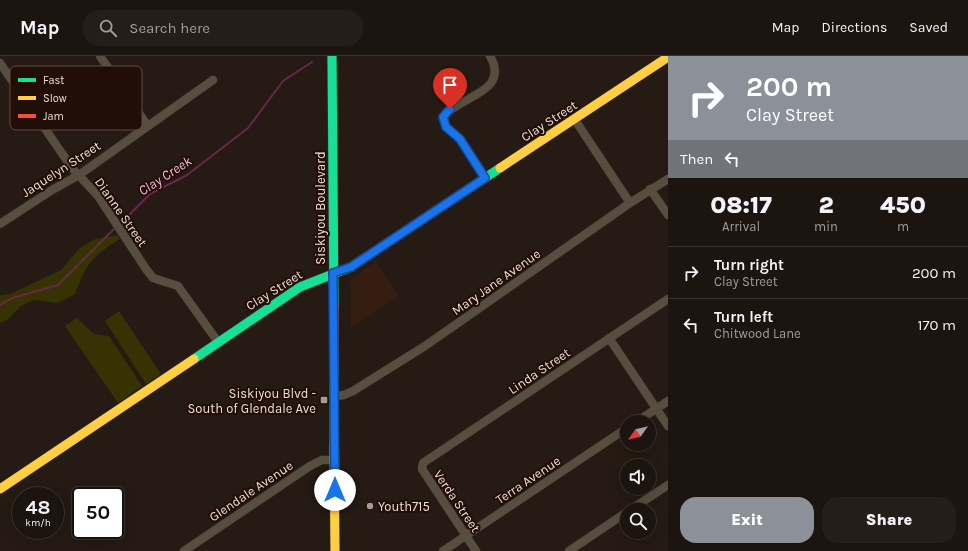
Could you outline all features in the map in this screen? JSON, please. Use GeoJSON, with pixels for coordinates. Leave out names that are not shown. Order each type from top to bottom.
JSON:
{"type":"FeatureCollection","features":[{"type":"Feature","properties":{"kind":"street"},"geometry":{"type":"LineString","coordinates":[[100,56],[107,66]]}},
{"type":"Feature","properties":{"kind":"street","name":"Siskiyou Boulevard"},"geometry":{"type":"LineString","coordinates":[[332,56],[335,551]]}},
{"type":"Feature","properties":{"kind":"street"},"geometry":{"type":"LineString","coordinates":[[485,178],[460,139],[446,127],[443,117],[450,109],[482,91],[492,83],[494,69],[490,56]]}},
{"type":"Feature","properties":{"kind":"street","name":"Clay Street"},"geometry":{"type":"LineString","coordinates":[[0,489],[300,287],[351,267],[668,57]]}},
{"type":"Feature","properties":{"kind":"street","name":"Dianne Street"},"geometry":{"type":"LineString","coordinates":[[0,63],[10,78]]}},
{"type":"Feature","properties":{"kind":"street","name":"Jaquelyn Street"},"geometry":{"type":"LineString","coordinates":[[142,129],[213,80]]}},
{"type":"Feature","properties":{"kind":"street"},"geometry":{"type":"LineString","coordinates":[[142,118],[147,125]]}},
{"type":"Feature","properties":{"kind":"street"},"geometry":{"type":"LineString","coordinates":[[575,120],[630,203]]}},
{"type":"Feature","properties":{"kind":"street","name":"Dianne Street"},"geometry":{"type":"LineString","coordinates":[[46,130],[72,168],[93,188],[150,273],[157,279],[178,286],[218,342]]}},
{"type":"Feature","properties":{"kind":"street","name":"Jaquelyn Street"},"geometry":{"type":"LineString","coordinates":[[0,224],[52,190],[79,175],[140,130]]}},
{"type":"Feature","properties":{"kind":"street","name":"Mary Jane Avenue"},"geometry":{"type":"LineString","coordinates":[[335,396],[344,396],[425,346],[650,189],[668,179]]}},
{"type":"Feature","properties":{"kind":"street"},"geometry":{"type":"LineString","coordinates":[[650,189],[668,215]]}},
{"type":"Feature","properties":{"kind":"street","name":"Linda Street"},"geometry":{"type":"LineString","coordinates":[[423,463],[668,299]]}},
{"type":"Feature","properties":{"kind":"street"},"geometry":{"type":"LineString","coordinates":[[609,338],[668,426]]}},
{"type":"Feature","properties":{"kind":"street"},"geometry":{"type":"LineString","coordinates":[[647,415],[668,401]]}},
{"type":"Feature","properties":{"kind":"street","name":"Terra Avenue"},"geometry":{"type":"LineString","coordinates":[[443,551],[620,433]]}},
{"type":"Feature","properties":{"kind":"street","name":"Glendale Avenue"},"geometry":{"type":"LineString","coordinates":[[184,551],[310,466],[322,460],[335,460]]}},
{"type":"Feature","properties":{"kind":"street","name":"Verda Street"},"geometry":{"type":"LineString","coordinates":[[423,463],[422,469],[476,551]]}},
{"type":"Feature","properties":{"kind":"street"},"geometry":{"type":"LineString","coordinates":[[641,503],[668,485]]}},
{"type":"Feature","properties":{"kind":"street"},"geometry":{"type":"LineString","coordinates":[[569,551],[620,517]]}},
{"type":"Feature","properties":{"kind":"shaded area"},"geometry":{"type":"Polygon","coordinates":[[[118,235],[120,239],[97,256],[87,267],[75,294],[58,303],[34,300],[21,306],[8,319],[0,323],[0,295],[10,294],[61,270],[80,248],[95,239],[118,235]]]}},
{"type":"Feature","properties":{"kind":"shaded area"},"geometry":{"type":"Polygon","coordinates":[[[376,261],[399,295],[351,328],[350,280],[376,261]]]}},
{"type":"Feature","properties":{"kind":"shaded area"},"geometry":{"type":"Polygon","coordinates":[[[119,311],[161,374],[146,384],[105,321],[119,311]]]}},
{"type":"Feature","properties":{"kind":"shaded area"},"geometry":{"type":"Polygon","coordinates":[[[77,318],[94,334],[109,336],[142,386],[118,403],[65,326],[77,318]]]}},
{"type":"Feature","properties":{"kind":"waterway","name":"Clay Creek"},"geometry":{"type":"LineString","coordinates":[[120,224],[150,194],[187,175],[248,128],[283,81],[312,62]]}},
{"type":"Feature","properties":{"kind":"waterway","name":"Clay Creek"},"geometry":{"type":"LineString","coordinates":[[0,305],[12,298],[58,285],[116,227]]}},
{"type":"Feature","properties":{"kind":"traffic: fast"},"geometry":{"type":"LineString","coordinates":[[332,56],[334,305]]}},
{"type":"Feature","properties":{"kind":"traffic: fast"},"geometry":{"type":"LineString","coordinates":[[194,359],[300,287],[351,267],[500,168]]}},
{"type":"Feature","properties":{"kind":"traffic: slow"},"geometry":{"type":"LineString","coordinates":[[500,168],[668,57]]}},
{"type":"Feature","properties":{"kind":"traffic: slow"},"geometry":{"type":"LineString","coordinates":[[0,489],[194,359]]}},
{"type":"Feature","properties":{"kind":"traffic: slow"},"geometry":{"type":"LineString","coordinates":[[334,445],[335,551]]}},
{"type":"Feature","properties":{"kind":"traffic: jam"},"geometry":{"type":"LineString","coordinates":[[334,305],[334,445]]}},
{"type":"Feature","properties":{"kind":"place","name":"Siskiyou Blvd - South of Glendale Ave"},"geometry":{"type":"Point","coordinates":[324,400]}},
{"type":"Feature","properties":{"kind":"place","name":"Youth715"},"geometry":{"type":"Point","coordinates":[370,506]}},
{"type":"Feature","properties":{"kind":"route"},"geometry":{"type":"LineString","coordinates":[[335,490],[333,273],[351,267],[485,178],[460,139],[446,127],[443,117],[450,109]]}}]}
